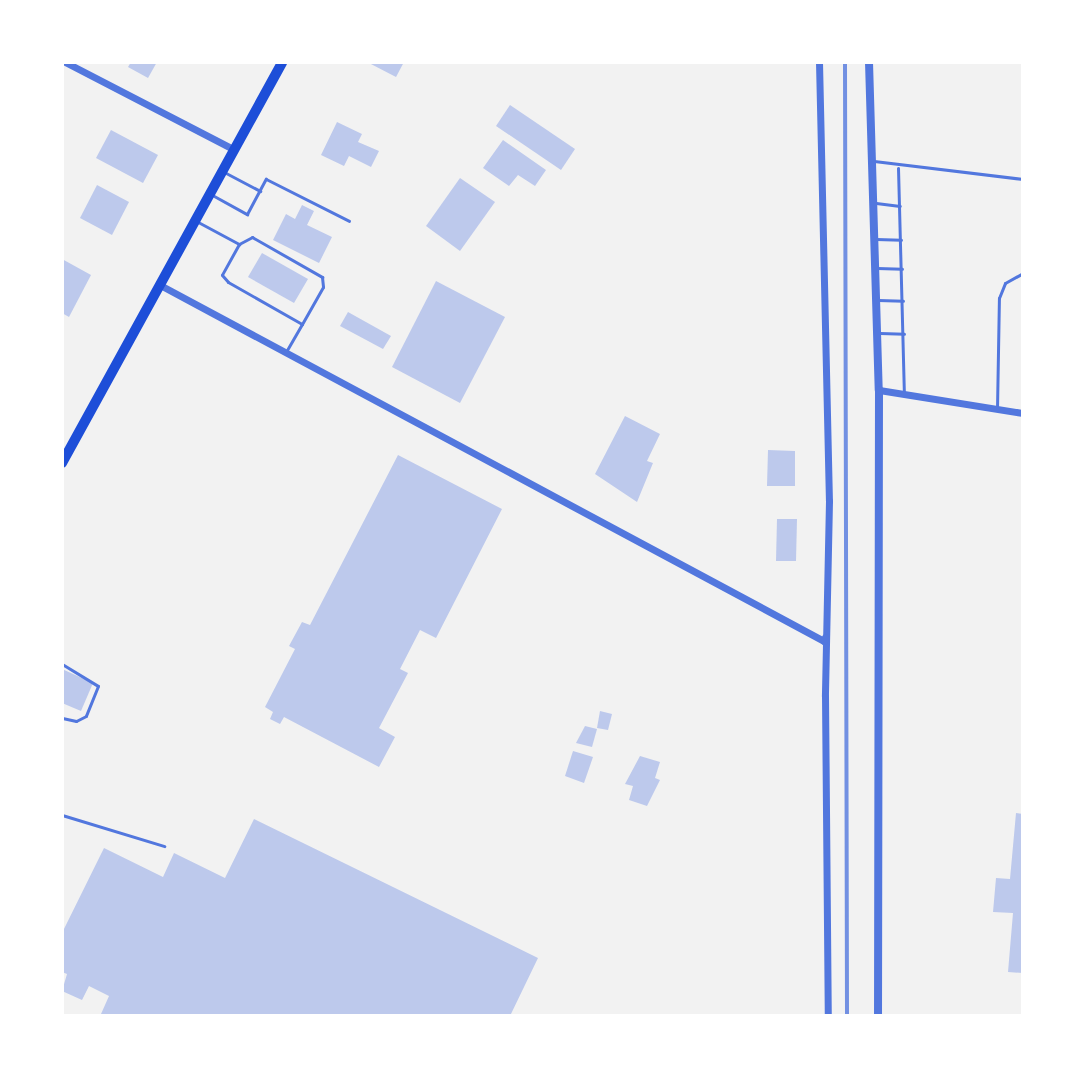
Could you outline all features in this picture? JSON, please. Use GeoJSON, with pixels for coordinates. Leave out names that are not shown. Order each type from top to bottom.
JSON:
{"type":"FeatureCollection","features":[{"type":"Feature","properties":{"kind":"main road"},"geometry":{"type":"LineString","coordinates":[[62,463],[282,62]]}},
{"type":"Feature","properties":{"kind":"street"},"geometry":{"type":"LineString","coordinates":[[65,62],[233,149]]}},
{"type":"Feature","properties":{"kind":"street"},"geometry":{"type":"LineString","coordinates":[[819,62],[829,501],[825,634],[828,1016]]}},
{"type":"Feature","properties":{"kind":"street"},"geometry":{"type":"LineString","coordinates":[[869,62],[879,390],[878,1016]]}},
{"type":"Feature","properties":{"kind":"street"},"geometry":{"type":"LineString","coordinates":[[160,285],[824,641],[825,634]]}},
{"type":"Feature","properties":{"kind":"street"},"geometry":{"type":"LineString","coordinates":[[879,390],[1023,413]]}},
{"type":"Feature","properties":{"kind":"lane"},"geometry":{"type":"LineString","coordinates":[[870,160],[898,168],[1023,179]]}},
{"type":"Feature","properties":{"kind":"lane"},"geometry":{"type":"LineString","coordinates":[[898,168],[904,394]]}},
{"type":"Feature","properties":{"kind":"lane"},"geometry":{"type":"LineString","coordinates":[[221,170],[260,191]]}},
{"type":"Feature","properties":{"kind":"lane"},"geometry":{"type":"LineString","coordinates":[[209,193],[247,214],[266,179],[349,221]]}},
{"type":"Feature","properties":{"kind":"lane"},"geometry":{"type":"LineString","coordinates":[[871,203],[900,206]]}},
{"type":"Feature","properties":{"kind":"lane"},"geometry":{"type":"LineString","coordinates":[[194,220],[239,244]]}},
{"type":"Feature","properties":{"kind":"lane"},"geometry":{"type":"LineString","coordinates":[[286,353],[323,287],[322,277],[252,237],[239,244],[222,275],[302,324]]}},
{"type":"Feature","properties":{"kind":"lane"},"geometry":{"type":"LineString","coordinates":[[872,239],[901,240]]}},
{"type":"Feature","properties":{"kind":"lane"},"geometry":{"type":"LineString","coordinates":[[874,268],[902,269]]}},
{"type":"Feature","properties":{"kind":"lane"},"geometry":{"type":"LineString","coordinates":[[997,409],[999,298],[1005,283],[1023,273]]}},
{"type":"Feature","properties":{"kind":"lane"},"geometry":{"type":"LineString","coordinates":[[875,300],[903,301]]}},
{"type":"Feature","properties":{"kind":"lane"},"geometry":{"type":"LineString","coordinates":[[876,332],[904,334]]}},
{"type":"Feature","properties":{"kind":"lane"},"geometry":{"type":"LineString","coordinates":[[62,664],[98,686],[86,716],[76,721],[62,718]]}},
{"type":"Feature","properties":{"kind":"lane"},"geometry":{"type":"LineString","coordinates":[[62,815],[164,846]]}},
{"type":"Feature","properties":{"kind":"building"},"geometry":{"type":"Polygon","coordinates":[[[131,62],[157,62],[148,78],[128,67],[131,62]]]}},
{"type":"Feature","properties":{"kind":"building"},"geometry":{"type":"Polygon","coordinates":[[[367,62],[404,62],[396,77],[367,62]]]}},
{"type":"Feature","properties":{"kind":"building"},"geometry":{"type":"Polygon","coordinates":[[[510,105],[575,149],[561,170],[496,126],[510,105]]]}},
{"type":"Feature","properties":{"kind":"building"},"geometry":{"type":"Polygon","coordinates":[[[337,122],[362,134],[358,142],[379,151],[371,167],[349,156],[344,166],[321,155],[337,122]]]}},
{"type":"Feature","properties":{"kind":"building"},"geometry":{"type":"Polygon","coordinates":[[[111,130],[158,155],[143,183],[96,158],[111,130]]]}},
{"type":"Feature","properties":{"kind":"building"},"geometry":{"type":"Polygon","coordinates":[[[503,140],[546,170],[535,186],[518,175],[509,186],[483,168],[503,140]]]}},
{"type":"Feature","properties":{"kind":"building"},"geometry":{"type":"Polygon","coordinates":[[[460,178],[495,202],[460,251],[426,226],[460,178]]]}},
{"type":"Feature","properties":{"kind":"building"},"geometry":{"type":"Polygon","coordinates":[[[97,185],[129,202],[112,235],[80,218],[97,185]]]}},
{"type":"Feature","properties":{"kind":"building"},"geometry":{"type":"Polygon","coordinates":[[[302,205],[314,211],[307,225],[332,237],[319,263],[273,240],[286,214],[295,219],[302,205]]]}},
{"type":"Feature","properties":{"kind":"building"},"geometry":{"type":"Polygon","coordinates":[[[262,253],[308,279],[294,303],[248,277],[262,253]]]}},
{"type":"Feature","properties":{"kind":"building"},"geometry":{"type":"Polygon","coordinates":[[[62,259],[91,275],[69,317],[62,313],[62,259]]]}},
{"type":"Feature","properties":{"kind":"building"},"geometry":{"type":"Polygon","coordinates":[[[436,281],[505,317],[460,403],[392,367],[436,281]]]}},
{"type":"Feature","properties":{"kind":"building"},"geometry":{"type":"Polygon","coordinates":[[[348,312],[391,336],[383,349],[340,326],[348,312]]]}},
{"type":"Feature","properties":{"kind":"building"},"geometry":{"type":"Polygon","coordinates":[[[625,416],[660,434],[647,461],[653,463],[637,502],[595,474],[625,416]]]}},
{"type":"Feature","properties":{"kind":"building"},"geometry":{"type":"Polygon","coordinates":[[[768,450],[795,451],[795,486],[767,486],[768,450]]]}},
{"type":"Feature","properties":{"kind":"building"},"geometry":{"type":"Polygon","coordinates":[[[398,455],[502,509],[436,638],[420,630],[400,669],[408,673],[379,728],[395,737],[379,767],[284,717],[280,724],[270,719],[273,712],[265,707],[295,649],[289,646],[302,622],[310,625],[398,455]]]}},
{"type":"Feature","properties":{"kind":"building"},"geometry":{"type":"Polygon","coordinates":[[[777,519],[797,519],[796,561],[776,561],[777,519]]]}},
{"type":"Feature","properties":{"kind":"building"},"geometry":{"type":"Polygon","coordinates":[[[62,669],[93,683],[81,711],[62,703],[62,669]]]}},
{"type":"Feature","properties":{"kind":"building"},"geometry":{"type":"Polygon","coordinates":[[[600,711],[612,714],[608,730],[597,728],[600,711]]]}},
{"type":"Feature","properties":{"kind":"building"},"geometry":{"type":"Polygon","coordinates":[[[585,726],[597,729],[592,747],[576,743],[585,726]]]}},
{"type":"Feature","properties":{"kind":"building"},"geometry":{"type":"Polygon","coordinates":[[[573,751],[593,757],[584,783],[565,776],[573,751]]]}},
{"type":"Feature","properties":{"kind":"building"},"geometry":{"type":"Polygon","coordinates":[[[640,756],[660,762],[655,778],[660,780],[647,806],[629,800],[633,786],[625,784],[640,756]]]}},
{"type":"Feature","properties":{"kind":"building"},"geometry":{"type":"Polygon","coordinates":[[[1016,813],[1023,814],[1023,973],[1008,972],[1013,913],[993,912],[996,878],[1010,879],[1016,813]]]}},
{"type":"Feature","properties":{"kind":"building"},"geometry":{"type":"Polygon","coordinates":[[[254,819],[538,958],[510,1016],[106,1016],[101,1014],[109,996],[89,986],[82,1000],[62,991],[67,974],[62,972],[62,933],[104,848],[163,877],[174,853],[225,878],[254,819]]]}},
{"type":"Feature","properties":{"kind":"railway"},"geometry":{"type":"LineString","coordinates":[[845,62],[847,1016]]}}]}
